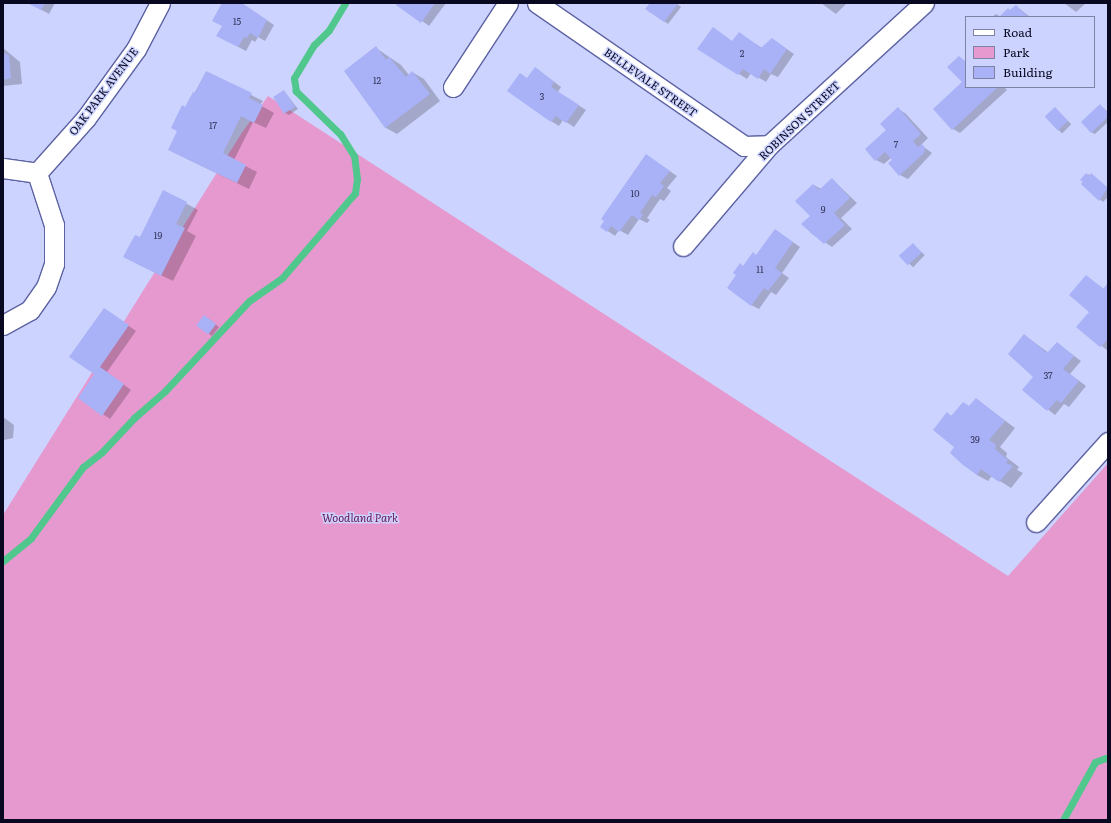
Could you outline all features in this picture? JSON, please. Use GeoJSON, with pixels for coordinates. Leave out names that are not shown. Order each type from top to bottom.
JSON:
{"type":"FeatureCollection","features":[{"type":"Feature","properties":{"kind":"street","name":"OAK PARK AVENUE"},"geometry":{"type":"LineString","coordinates":[[37,174],[86,118],[136,49],[160,3]]}},
{"type":"Feature","properties":{"kind":"street"},"geometry":{"type":"LineString","coordinates":[[453,87],[508,3]]}},
{"type":"Feature","properties":{"kind":"street","name":"BELLEVALE STREET"},"geometry":{"type":"LineString","coordinates":[[537,3],[744,146],[769,145]]}},
{"type":"Feature","properties":{"kind":"street","name":"ROBINSON STREET"},"geometry":{"type":"LineString","coordinates":[[683,246],[769,145],[924,3]]}},
{"type":"Feature","properties":{"kind":"street"},"geometry":{"type":"LineString","coordinates":[[3,168],[37,174],[54,225],[54,264],[46,287],[30,310],[3,325]]}},
{"type":"Feature","properties":{"kind":"street"},"geometry":{"type":"LineString","coordinates":[[1036,522],[1108,442]]}},
{"type":"Feature","properties":{"kind":"green space","name":"Woodland Park"},"geometry":{"type":"Polygon","coordinates":[[[268,96],[1008,576],[1108,463],[1108,820],[3,820],[3,515],[241,134],[268,96]]]}},
{"type":"Feature","properties":{"kind":"building"},"geometry":{"type":"Polygon","coordinates":[[[27,3],[45,3],[41,10],[27,3]]]}},
{"type":"Feature","properties":{"kind":"building"},"geometry":{"type":"Polygon","coordinates":[[[222,3],[242,3],[267,20],[258,38],[250,33],[247,38],[244,37],[238,47],[216,36],[222,26],[212,21],[222,3]]]}},
{"type":"Feature","properties":{"kind":"building"},"geometry":{"type":"Polygon","coordinates":[[[397,3],[435,3],[421,23],[396,5],[397,3]]]}},
{"type":"Feature","properties":{"kind":"building"},"geometry":{"type":"Polygon","coordinates":[[[650,3],[678,4],[664,22],[645,9],[650,3]]]}},
{"type":"Feature","properties":{"kind":"building"},"geometry":{"type":"Polygon","coordinates":[[[1016,5],[1027,16],[1000,16],[1008,8],[1010,10],[1016,5]]]}},
{"type":"Feature","properties":{"kind":"building"},"geometry":{"type":"Polygon","coordinates":[[[713,27],[732,41],[739,32],[761,48],[772,38],[787,49],[770,74],[764,69],[758,79],[743,69],[738,75],[697,49],[713,27]]]}},
{"type":"Feature","properties":{"kind":"building"},"geometry":{"type":"Polygon","coordinates":[[[376,46],[386,60],[389,57],[406,77],[412,71],[430,94],[385,128],[344,71],[376,46]]]}},
{"type":"Feature","properties":{"kind":"building"},"geometry":{"type":"Polygon","coordinates":[[[3,53],[9,55],[11,78],[3,80],[3,53]]]}},
{"type":"Feature","properties":{"kind":"building"},"geometry":{"type":"Polygon","coordinates":[[[959,56],[965,61],[965,88],[997,88],[952,130],[933,109],[962,82],[947,67],[959,56]]]}},
{"type":"Feature","properties":{"kind":"building"},"geometry":{"type":"Polygon","coordinates":[[[535,67],[554,82],[551,87],[579,105],[566,123],[556,116],[551,122],[507,91],[520,73],[527,78],[535,67]]]}},
{"type":"Feature","properties":{"kind":"building"},"geometry":{"type":"Polygon","coordinates":[[[206,71],[252,93],[249,98],[263,105],[254,123],[241,116],[223,153],[246,165],[237,183],[168,150],[177,131],[171,128],[182,105],[185,107],[193,92],[195,93],[206,71]]]}},
{"type":"Feature","properties":{"kind":"building"},"geometry":{"type":"Polygon","coordinates":[[[284,90],[295,107],[284,114],[273,97],[284,90]]]}},
{"type":"Feature","properties":{"kind":"building"},"geometry":{"type":"Polygon","coordinates":[[[1100,104],[1108,113],[1108,117],[1091,133],[1081,122],[1100,104]]]}},
{"type":"Feature","properties":{"kind":"building"},"geometry":{"type":"Polygon","coordinates":[[[898,107],[921,134],[913,141],[918,147],[922,144],[925,148],[924,153],[899,176],[888,163],[892,160],[885,152],[875,161],[865,149],[886,130],[880,124],[898,107]]]}},
{"type":"Feature","properties":{"kind":"building"},"geometry":{"type":"Polygon","coordinates":[[[1055,107],[1068,121],[1058,130],[1045,117],[1055,107]]]}},
{"type":"Feature","properties":{"kind":"building"},"geometry":{"type":"Polygon","coordinates":[[[646,154],[670,171],[660,183],[664,186],[656,197],[652,195],[640,213],[643,215],[639,220],[632,215],[619,232],[611,226],[607,232],[600,227],[604,221],[601,219],[646,154]]]}},
{"type":"Feature","properties":{"kind":"building"},"geometry":{"type":"Polygon","coordinates":[[[1086,173],[1089,176],[1091,173],[1108,188],[1099,201],[1081,184],[1083,182],[1080,180],[1086,173]]]}},
{"type":"Feature","properties":{"kind":"building"},"geometry":{"type":"Polygon","coordinates":[[[832,178],[850,198],[834,213],[845,225],[824,244],[801,224],[810,216],[795,201],[813,184],[819,190],[832,178]]]}},
{"type":"Feature","properties":{"kind":"building"},"geometry":{"type":"Polygon","coordinates":[[[163,190],[187,202],[176,224],[185,228],[161,276],[123,257],[135,235],[140,237],[163,190]]]}},
{"type":"Feature","properties":{"kind":"building"},"geometry":{"type":"Polygon","coordinates":[[[775,229],[793,242],[775,268],[782,273],[768,291],[764,288],[751,306],[727,288],[736,275],[733,273],[740,263],[743,266],[753,252],[756,255],[775,229]]]}},
{"type":"Feature","properties":{"kind":"building"},"geometry":{"type":"Polygon","coordinates":[[[913,243],[922,253],[908,265],[899,256],[913,243]]]}},
{"type":"Feature","properties":{"kind":"building"},"geometry":{"type":"Polygon","coordinates":[[[1086,275],[1103,289],[1108,283],[1108,339],[1100,347],[1076,327],[1089,312],[1069,295],[1086,275]]]}},
{"type":"Feature","properties":{"kind":"building"},"geometry":{"type":"Polygon","coordinates":[[[104,308],[129,325],[100,367],[124,384],[102,416],[78,398],[94,374],[69,357],[104,308]]]}},
{"type":"Feature","properties":{"kind":"building"},"geometry":{"type":"Polygon","coordinates":[[[204,315],[216,324],[208,334],[196,325],[204,315]]]}},
{"type":"Feature","properties":{"kind":"building"},"geometry":{"type":"Polygon","coordinates":[[[1024,334],[1047,353],[1057,342],[1074,356],[1063,369],[1079,381],[1061,403],[1057,400],[1047,411],[1022,390],[1033,377],[1008,354],[1024,334]]]}},
{"type":"Feature","properties":{"kind":"building"},"geometry":{"type":"Polygon","coordinates":[[[976,398],[1005,421],[989,440],[996,445],[995,449],[1008,460],[1006,463],[1013,466],[999,482],[981,469],[977,475],[963,465],[950,453],[954,447],[933,430],[947,412],[951,416],[963,402],[969,406],[976,398]]]}},
{"type":"Feature","properties":{"kind":"waterway"},"geometry":{"type":"LineString","coordinates":[[3,561],[31,538],[83,467],[102,452],[134,418],[165,391],[249,301],[282,278],[355,193],[357,179],[354,156],[340,134],[296,91],[294,78],[314,45],[329,30],[345,3]]}},
{"type":"Feature","properties":{"kind":"waterway"},"geometry":{"type":"LineString","coordinates":[[1063,820],[1095,762],[1108,757]]}}]}
